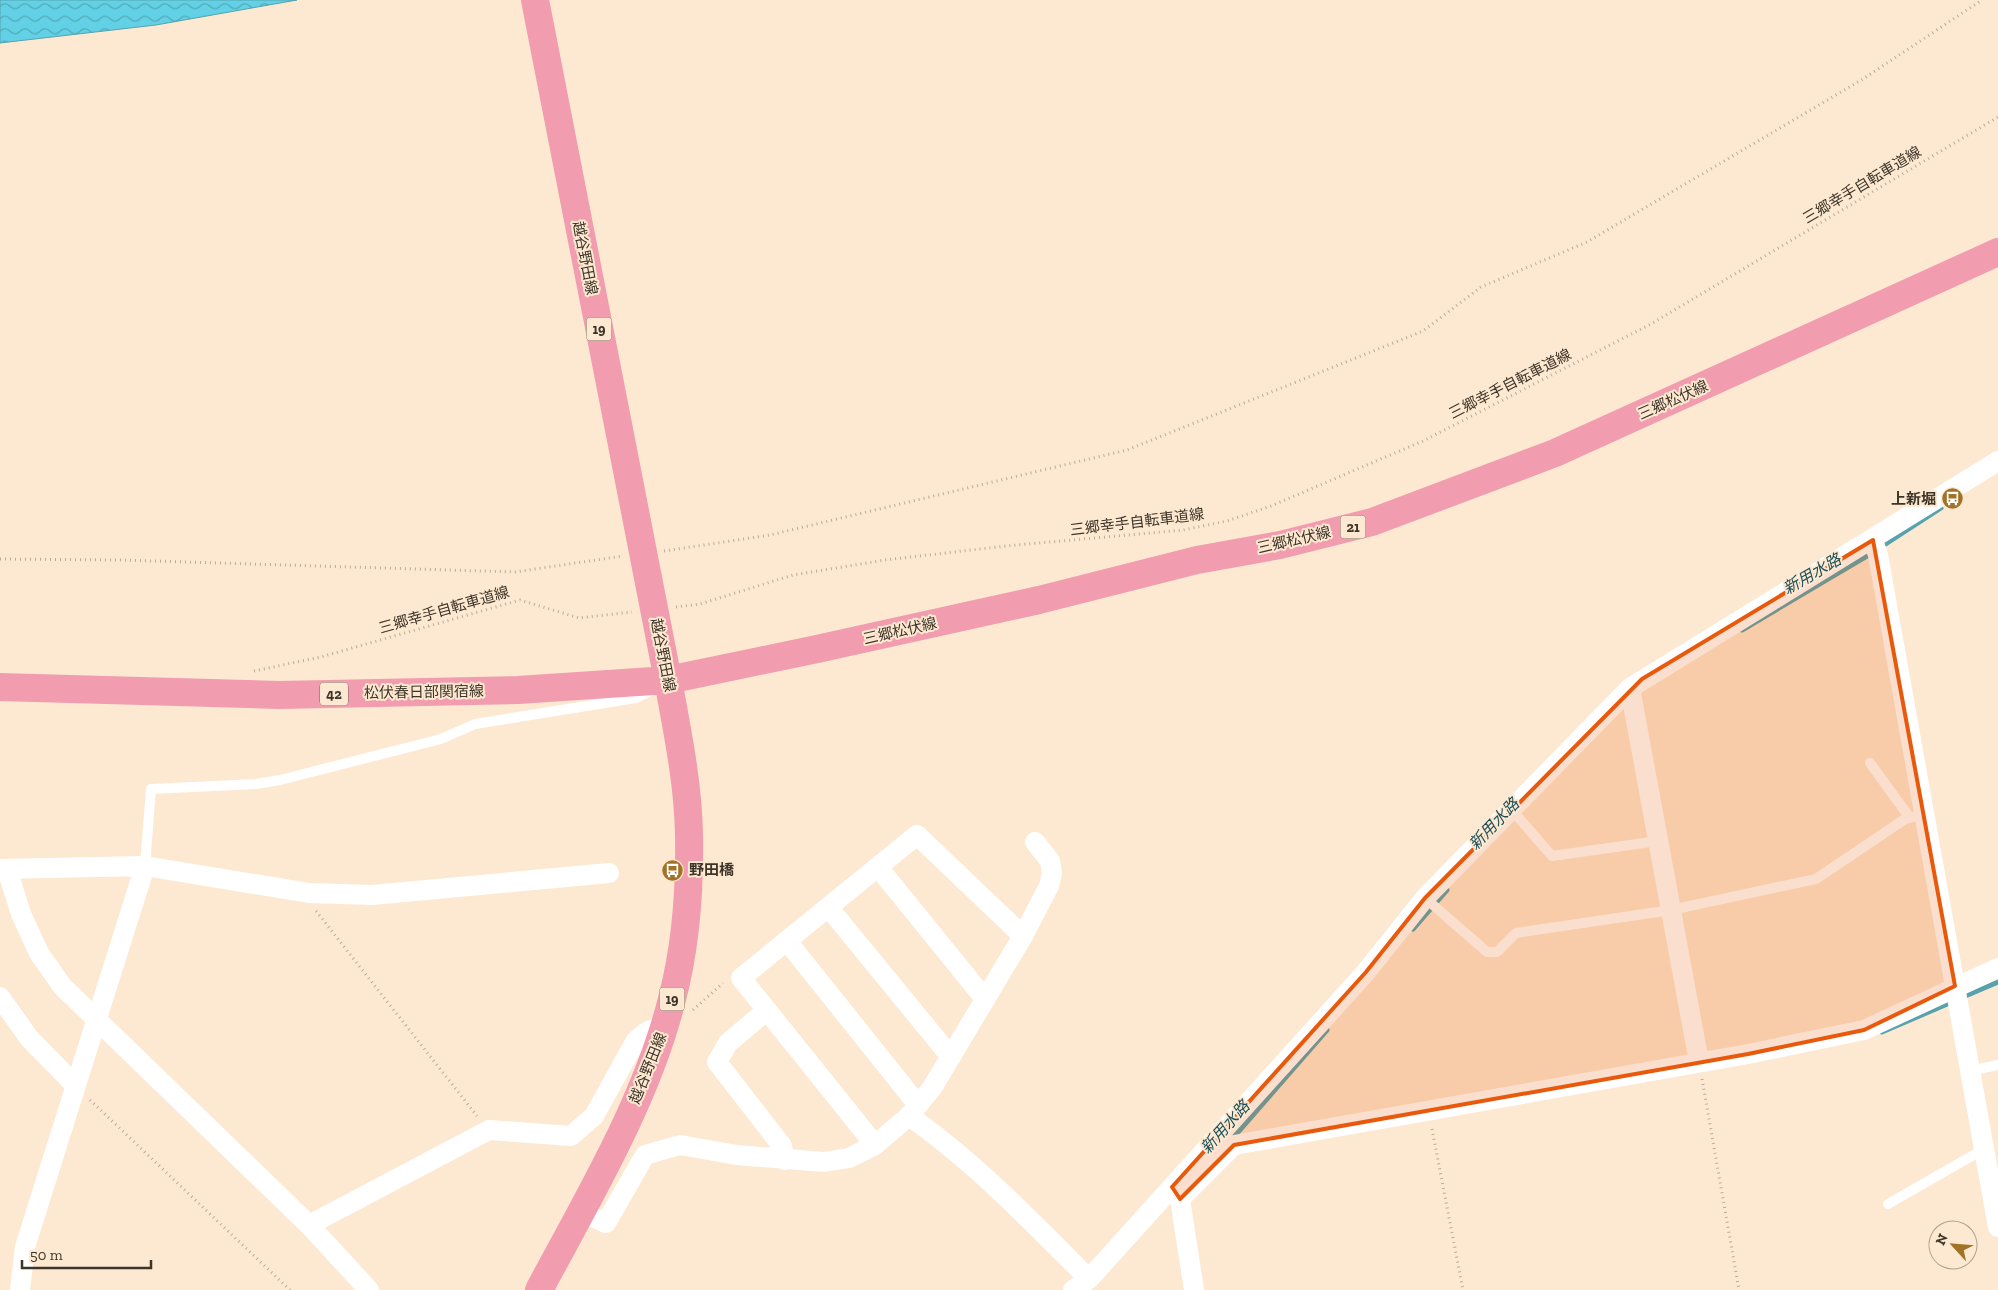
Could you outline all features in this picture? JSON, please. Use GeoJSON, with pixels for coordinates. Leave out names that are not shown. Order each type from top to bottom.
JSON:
{"type":"FeatureCollection","features":[{"type":"Feature","properties":{"kind":"main road","name":"越谷野田線"},"geometry":{"type":"LineString","coordinates":[[534,0],[666,669],[684,781],[689,832],[684,930],[673,998],[675,1022],[648,1072],[581,1212],[539,1290]]}},
{"type":"Feature","properties":{"kind":"main road","name":"三郷松伏線"},"geometry":{"type":"LineString","coordinates":[[666,669],[1039,600],[1197,560],[1280,545],[1372,522],[1555,453],[1998,252]]}},
{"type":"Feature","properties":{"kind":"main road","name":"松伏春日部関宿線"},"geometry":{"type":"LineString","coordinates":[[0,687],[279,695],[518,690],[666,669]]}},
{"type":"Feature","properties":{"kind":"street"},"geometry":{"type":"LineString","coordinates":[[1176,1193],[1366,972],[1425,898],[1630,688],[1876,546],[1998,461]]}},
{"type":"Feature","properties":{"kind":"street"},"geometry":{"type":"LineString","coordinates":[[1876,546],[1917,816],[1955,986],[1998,1227]]}},
{"type":"Feature","properties":{"kind":"street"},"geometry":{"type":"LineString","coordinates":[[1630,688],[1699,1062]]}},
{"type":"Feature","properties":{"kind":"street"},"geometry":{"type":"LineString","coordinates":[[875,1145],[741,978],[830,908],[917,835],[1023,936]]}},
{"type":"Feature","properties":{"kind":"street"},"geometry":{"type":"LineString","coordinates":[[581,1212],[606,1223],[645,1155],[680,1145],[737,1155],[784,1160],[833,1161],[849,1158],[875,1145],[914,1111],[951,1057],[1023,936],[1049,886],[1052,873],[1050,861],[1035,842]]}},
{"type":"Feature","properties":{"kind":"street"},"geometry":{"type":"LineString","coordinates":[[20,1290],[25,1247],[74,1085],[144,866]]}},
{"type":"Feature","properties":{"kind":"street"},"geometry":{"type":"LineString","coordinates":[[369,1290],[310,1225],[106,1027],[95,1020],[62,986],[39,953],[21,914],[4,869],[144,866],[309,893],[372,895],[610,873]]}},
{"type":"Feature","properties":{"kind":"street"},"geometry":{"type":"LineString","coordinates":[[878,867],[986,999]]}},
{"type":"Feature","properties":{"kind":"street"},"geometry":{"type":"LineString","coordinates":[[830,908],[951,1057]]}},
{"type":"Feature","properties":{"kind":"street"},"geometry":{"type":"LineString","coordinates":[[787,941],[928,1129],[1020,1210],[1081,1284],[1176,1193],[1234,1145],[1748,1054],[1864,1030],[1955,986],[1998,968]]}},
{"type":"Feature","properties":{"kind":"street"},"geometry":{"type":"LineString","coordinates":[[2,1003],[29,1038],[74,1085]]}},
{"type":"Feature","properties":{"kind":"street"},"geometry":{"type":"LineString","coordinates":[[767,1010],[728,1043],[717,1062],[782,1146],[784,1160]]}},
{"type":"Feature","properties":{"kind":"street"},"geometry":{"type":"LineString","coordinates":[[310,1225],[488,1130],[571,1136],[594,1116],[643,1032],[675,1022]]}},
{"type":"Feature","properties":{"kind":"street"},"geometry":{"type":"LineString","coordinates":[[1176,1193],[1194,1290]]}},
{"type":"Feature","properties":{"kind":"lane"},"geometry":{"type":"LineString","coordinates":[[144,866],[150,789],[256,784],[280,780],[441,739],[475,724],[636,698],[666,669]]}},
{"type":"Feature","properties":{"kind":"lane"},"geometry":{"type":"LineString","coordinates":[[1425,898],[1487,952],[1497,952],[1516,933],[1671,910],[1816,879],[1917,816],[1870,763]]}},
{"type":"Feature","properties":{"kind":"lane"},"geometry":{"type":"LineString","coordinates":[[1511,809],[1552,856],[1658,841]]}},
{"type":"Feature","properties":{"kind":"lane"},"geometry":{"type":"LineString","coordinates":[[1970,1071],[1998,1065]]}},
{"type":"Feature","properties":{"kind":"lane"},"geometry":{"type":"LineString","coordinates":[[1888,1204],[1984,1149]]}},
{"type":"Feature","properties":{"kind":"path"},"geometry":{"type":"LineString","coordinates":[[662,551],[770,535],[1127,450],[1423,331],[1481,287],[1586,242],[1863,79],[1982,0]]}},
{"type":"Feature","properties":{"kind":"path","name":"三郷幸手自転車道線"},"geometry":{"type":"LineString","coordinates":[[671,608],[700,604],[793,575],[885,560],[1006,546],[1183,530],[1227,521],[1271,506],[1423,440],[1651,324],[1998,117]]}},
{"type":"Feature","properties":{"kind":"path"},"geometry":{"type":"LineString","coordinates":[[0,559],[120,560],[515,572],[633,555]]}},
{"type":"Feature","properties":{"kind":"path","name":"三郷幸手自転車道線"},"geometry":{"type":"LineString","coordinates":[[256,670],[321,657],[520,600],[579,618],[642,611]]}},
{"type":"Feature","properties":{"kind":"path"},"geometry":{"type":"LineString","coordinates":[[320,918],[488,1130]]}},
{"type":"Feature","properties":{"kind":"path"},"geometry":{"type":"LineString","coordinates":[[675,1022],[727,980]]}},
{"type":"Feature","properties":{"kind":"path"},"geometry":{"type":"LineString","coordinates":[[1699,1062],[1739,1290]]}},
{"type":"Feature","properties":{"kind":"path"},"geometry":{"type":"LineString","coordinates":[[74,1085],[290,1290]]}},
{"type":"Feature","properties":{"kind":"path"},"geometry":{"type":"LineString","coordinates":[[1428,1111],[1463,1290]]}},
{"type":"Feature","properties":{"kind":"highlighted area"},"geometry":{"type":"Polygon","coordinates":[[[1873,540],[1955,986],[1864,1030],[1748,1054],[1234,1145],[1180,1199],[1172,1187],[1366,972],[1425,898],[1642,679],[1873,540]]]}},
{"type":"Feature","properties":{"kind":"water"},"geometry":{"type":"Polygon","coordinates":[[[0,0],[297,0],[156,25],[0,43],[0,0]]]}},
{"type":"Feature","properties":{"kind":"waterway","name":"新用水路"},"geometry":{"type":"LineString","coordinates":[[1881,547],[1941,508]]}},
{"type":"Feature","properties":{"kind":"waterway","name":"新用水路"},"geometry":{"type":"LineString","coordinates":[[1742,630],[1872,553]]}},
{"type":"Feature","properties":{"kind":"waterway","name":"新用水路"},"geometry":{"type":"LineString","coordinates":[[1413,929],[1447,890]]}},
{"type":"Feature","properties":{"kind":"waterway"},"geometry":{"type":"LineString","coordinates":[[1963,997],[1998,982]]}},
{"type":"Feature","properties":{"kind":"waterway"},"geometry":{"type":"LineString","coordinates":[[1882,1032],[1952,1002]]}},
{"type":"Feature","properties":{"kind":"waterway","name":"新用水路"},"geometry":{"type":"LineString","coordinates":[[1232,1139],[1327,1030]]}},
{"type":"Feature","properties":{"kind":"place","name":"上新堀"},"geometry":{"type":"Point","coordinates":[1952,499]}},
{"type":"Feature","properties":{"kind":"place","name":"野田橋"},"geometry":{"type":"Point","coordinates":[673,870]}}]}
